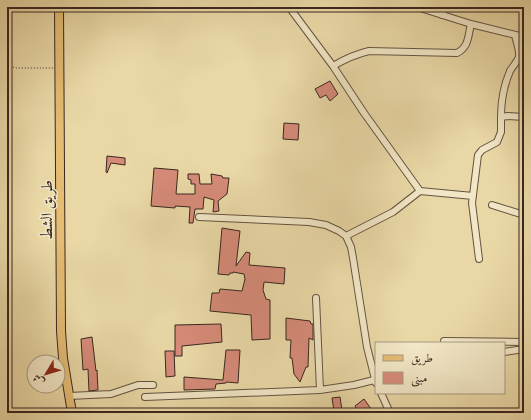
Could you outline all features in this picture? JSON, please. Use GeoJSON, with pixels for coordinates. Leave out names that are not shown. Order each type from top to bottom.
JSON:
{"type":"FeatureCollection","features":[{"type":"Feature","properties":{"kind":"main road","name":"طريق الشط"},"geometry":{"type":"LineString","coordinates":[[59,7],[61,126],[61,331],[72,413]]}},
{"type":"Feature","properties":{"kind":"street"},"geometry":{"type":"LineString","coordinates":[[289,7],[334,66],[364,113],[420,191]]}},
{"type":"Feature","properties":{"kind":"street"},"geometry":{"type":"LineString","coordinates":[[417,7],[471,24],[524,37]]}},
{"type":"Feature","properties":{"kind":"street"},"geometry":{"type":"LineString","coordinates":[[442,15],[444,7]]}},
{"type":"Feature","properties":{"kind":"street"},"geometry":{"type":"LineString","coordinates":[[334,66],[358,54],[369,52],[457,52],[468,42],[471,24]]}},
{"type":"Feature","properties":{"kind":"street"},"geometry":{"type":"LineString","coordinates":[[479,259],[473,209],[478,155],[482,150],[497,142],[500,132],[501,105],[505,86],[510,70],[517,62],[519,54],[515,35]]}},
{"type":"Feature","properties":{"kind":"street"},"geometry":{"type":"LineString","coordinates":[[517,62],[524,64]]}},
{"type":"Feature","properties":{"kind":"street"},"geometry":{"type":"LineString","coordinates":[[501,118],[512,116],[524,117]]}},
{"type":"Feature","properties":{"kind":"street"},"geometry":{"type":"LineString","coordinates":[[346,236],[393,212],[420,191],[473,196]]}},
{"type":"Feature","properties":{"kind":"street"},"geometry":{"type":"LineString","coordinates":[[492,205],[524,216]]}},
{"type":"Feature","properties":{"kind":"street"},"geometry":{"type":"LineString","coordinates":[[145,397],[320,390],[375,382],[367,347],[353,258],[346,236],[333,227],[309,222],[199,217]]}},
{"type":"Feature","properties":{"kind":"street"},"geometry":{"type":"LineString","coordinates":[[316,298],[320,390]]}},
{"type":"Feature","properties":{"kind":"street"},"geometry":{"type":"LineString","coordinates":[[444,341],[524,342]]}},
{"type":"Feature","properties":{"kind":"street"},"geometry":{"type":"LineString","coordinates":[[505,352],[524,350]]}},
{"type":"Feature","properties":{"kind":"street"},"geometry":{"type":"LineString","coordinates":[[69,396],[111,394],[138,385],[154,385]]}},
{"type":"Feature","properties":{"kind":"street"},"geometry":{"type":"LineString","coordinates":[[381,394],[390,413]]}},
{"type":"Feature","properties":{"kind":"path"},"geometry":{"type":"LineString","coordinates":[[7,66],[18,68],[59,68]]}},
{"type":"Feature","properties":{"kind":"building"},"geometry":{"type":"Polygon","coordinates":[[[330,81],[338,94],[330,101],[326,95],[320,98],[315,89],[330,81]]]}},
{"type":"Feature","properties":{"kind":"building"},"geometry":{"type":"Polygon","coordinates":[[[284,123],[299,124],[298,140],[283,139],[284,123]]]}},
{"type":"Feature","properties":{"kind":"building"},"geometry":{"type":"Polygon","coordinates":[[[107,156],[125,158],[125,165],[111,163],[107,173],[107,156]]]}},
{"type":"Feature","properties":{"kind":"building"},"geometry":{"type":"Polygon","coordinates":[[[154,168],[178,170],[176,194],[195,194],[195,184],[191,184],[191,180],[188,179],[188,174],[199,174],[200,184],[212,184],[211,174],[222,176],[223,178],[229,178],[227,194],[218,201],[219,211],[213,212],[214,200],[204,197],[203,209],[195,209],[193,223],[189,223],[190,207],[175,206],[175,208],[151,206],[154,168]]]}},
{"type":"Feature","properties":{"kind":"building"},"geometry":{"type":"Polygon","coordinates":[[[222,228],[240,231],[236,266],[246,252],[250,253],[249,265],[285,268],[284,284],[264,282],[263,290],[266,299],[270,300],[270,339],[252,340],[251,315],[210,311],[212,293],[219,293],[220,289],[242,291],[245,279],[244,274],[233,272],[229,275],[218,274],[222,228]]]}},
{"type":"Feature","properties":{"kind":"building"},"geometry":{"type":"Polygon","coordinates":[[[286,318],[310,321],[311,324],[313,324],[313,340],[309,338],[308,367],[306,367],[300,382],[294,374],[292,358],[290,358],[291,340],[286,340],[286,318]]]}},
{"type":"Feature","properties":{"kind":"building"},"geometry":{"type":"Polygon","coordinates":[[[221,324],[222,342],[182,346],[182,356],[175,356],[175,325],[221,324]]]}},
{"type":"Feature","properties":{"kind":"building"},"geometry":{"type":"Polygon","coordinates":[[[92,337],[96,371],[97,370],[98,390],[89,391],[88,369],[83,370],[81,339],[92,337]]]}},
{"type":"Feature","properties":{"kind":"building"},"geometry":{"type":"Polygon","coordinates":[[[226,350],[240,350],[238,383],[226,382],[216,384],[215,389],[184,390],[184,377],[223,380],[226,350]]]}},
{"type":"Feature","properties":{"kind":"building"},"geometry":{"type":"Polygon","coordinates":[[[165,351],[174,351],[175,376],[166,377],[165,351]]]}},
{"type":"Feature","properties":{"kind":"building"},"geometry":{"type":"Polygon","coordinates":[[[340,397],[342,410],[334,411],[332,398],[340,397]]]}},
{"type":"Feature","properties":{"kind":"building"},"geometry":{"type":"Polygon","coordinates":[[[364,399],[374,413],[359,413],[355,406],[364,399]]]}}]}
